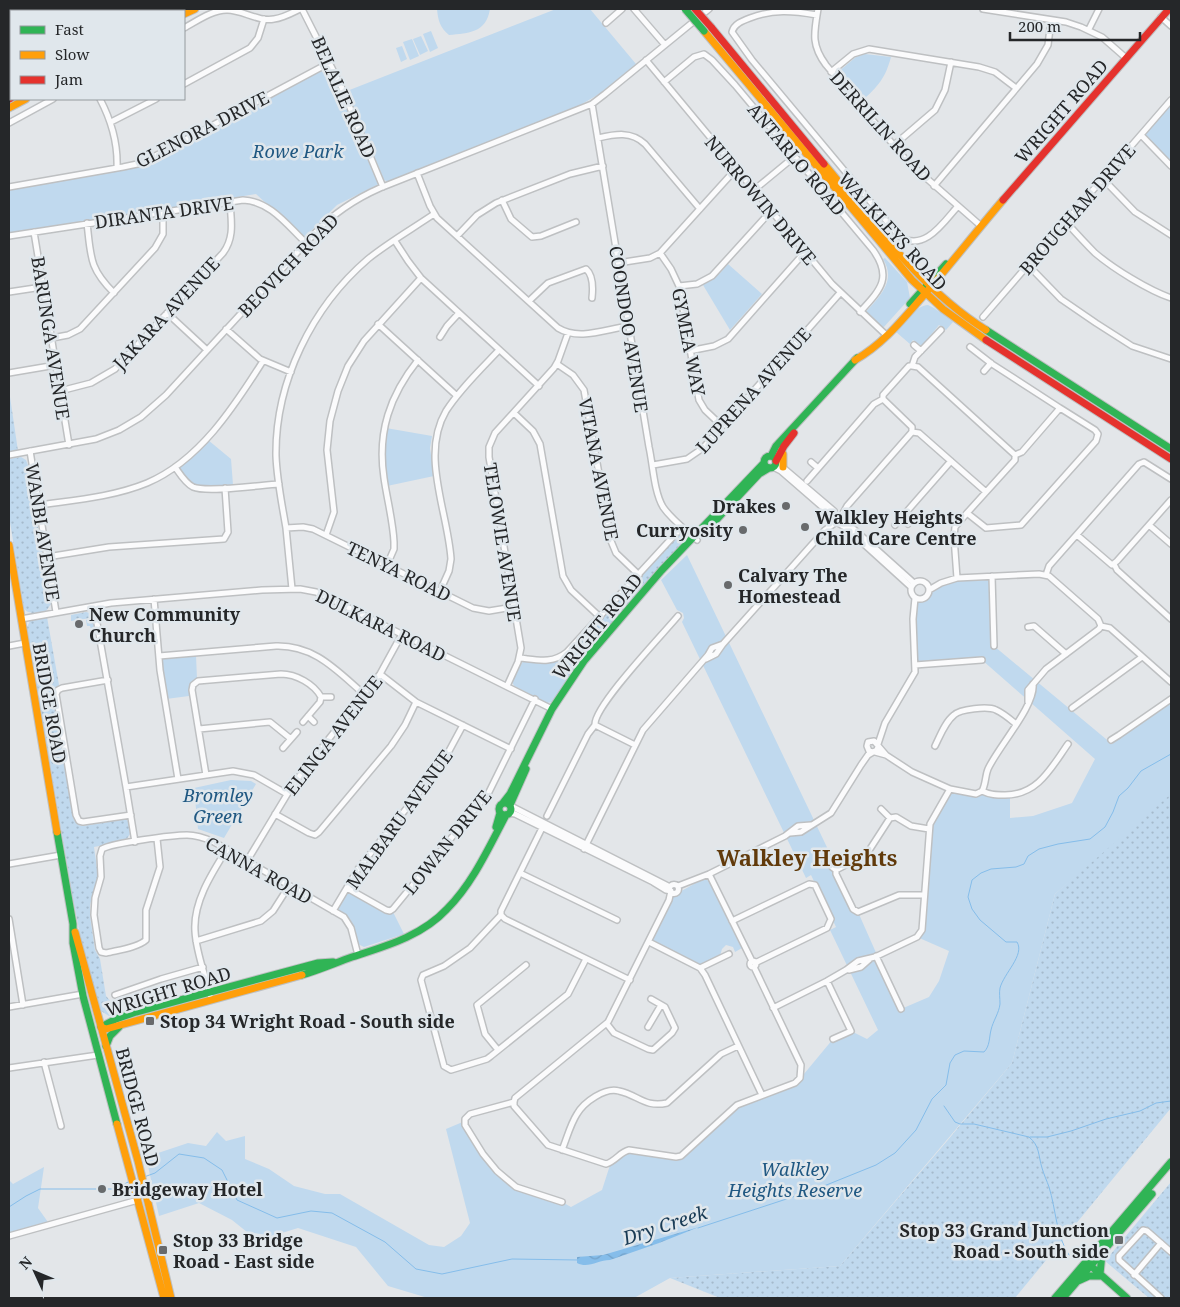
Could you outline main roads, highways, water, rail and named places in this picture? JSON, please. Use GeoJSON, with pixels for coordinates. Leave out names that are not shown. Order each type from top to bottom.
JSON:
{"type":"FeatureCollection","features":[{"type":"Feature","properties":{"kind":"main road","name":"WALKLEYS ROAD"},"geometry":{"type":"LineString","coordinates":[[685,9],[707,29],[890,244],[914,269],[938,304],[982,338],[1171,459]]}},
{"type":"Feature","properties":{"kind":"main road","name":"WALKLEYS ROAD"},"geometry":{"type":"LineString","coordinates":[[696,9],[707,29],[883,247],[912,280],[940,295],[976,324],[1171,449]]}},
{"type":"Feature","properties":{"kind":"main road","name":"WRIGHT ROAD"},"geometry":{"type":"LineString","coordinates":[[855,360],[879,344],[1169,9]]}},
{"type":"Feature","properties":{"kind":"main road"},"geometry":{"type":"LineString","coordinates":[[9,108],[24,100]]}},
{"type":"Feature","properties":{"kind":"main road"},"geometry":{"type":"LineString","coordinates":[[914,269],[925,275],[938,275],[940,295]]}},
{"type":"Feature","properties":{"kind":"main road"},"geometry":{"type":"LineString","coordinates":[[912,280],[914,303],[938,304]]}},
{"type":"Feature","properties":{"kind":"main road","name":"WRIGHT ROAD"},"geometry":{"type":"LineString","coordinates":[[771,463],[776,446],[855,360],[914,303]]}},
{"type":"Feature","properties":{"kind":"main road","name":"WRIGHT ROAD"},"geometry":{"type":"LineString","coordinates":[[101,1027],[105,1024],[210,996],[320,970],[409,936],[427,927],[448,910],[463,889],[483,847],[506,809],[522,778],[533,747],[552,709],[574,674],[594,648],[682,548],[695,539],[771,463],[812,406]]}},
{"type":"Feature","properties":{"kind":"main road"},"geometry":{"type":"LineString","coordinates":[[784,467],[783,454],[798,428]]}},
{"type":"Feature","properties":{"kind":"main road","name":"BRIDGE ROAD"},"geometry":{"type":"LineString","coordinates":[[9,545],[73,924],[142,1177],[171,1298]]}},
{"type":"Feature","properties":{"kind":"main road","name":"BRIDGE ROAD"},"geometry":{"type":"LineString","coordinates":[[73,924],[73,943],[83,994],[100,1063],[145,1224],[162,1296]]}},
{"type":"Feature","properties":{"kind":"main road"},"geometry":{"type":"LineString","coordinates":[[78,968],[93,1018],[101,1027],[98,1036],[101,1053],[100,1063]]}},
{"type":"Feature","properties":{"kind":"main road"},"geometry":{"type":"LineString","coordinates":[[96,1007],[102,1014],[121,1021],[111,1034],[106,1046]]}},
{"type":"Feature","properties":{"kind":"main road"},"geometry":{"type":"LineString","coordinates":[[109,1095],[119,1092]]}},
{"type":"Feature","properties":{"kind":"main road"},"geometry":{"type":"LineString","coordinates":[[1055,1298],[1088,1264],[1171,1162]]}},
{"type":"Feature","properties":{"kind":"main road"},"geometry":{"type":"LineString","coordinates":[[1063,1298],[1077,1282],[1088,1264],[1102,1254],[1171,1171]]}},
{"type":"Feature","properties":{"kind":"main road"},"geometry":{"type":"LineString","coordinates":[[138,1200],[147,1197]]}},
{"type":"Feature","properties":{"kind":"main road"},"geometry":{"type":"LineString","coordinates":[[145,1224],[153,1222]]}},
{"type":"Feature","properties":{"kind":"main road"},"geometry":{"type":"LineString","coordinates":[[1101,1275],[1102,1254]]}},
{"type":"Feature","properties":{"kind":"main road"},"geometry":{"type":"LineString","coordinates":[[1088,1264],[1127,1298]]}},
{"type":"Feature","properties":{"kind":"main road"},"geometry":{"type":"LineString","coordinates":[[1077,1282],[1089,1276],[1101,1275]]}},
{"type":"Feature","properties":{"kind":"water"},"geometry":{"type":"Polygon","coordinates":[[[699,1227],[610,1260],[589,1265],[577,1263],[577,1257],[603,1255],[699,1227]]]}},
{"type":"Feature","properties":{"kind":"waterway","name":"Dry Creek"},"geometry":{"type":"LineString","coordinates":[[698,1228],[814,1190],[876,1165],[895,1153],[916,1130],[932,1099],[946,1085],[950,1063],[955,1055],[964,1051],[984,1052],[986,1050],[1000,1004],[1000,988],[1018,953],[1019,947],[1017,942],[1006,942],[980,920],[972,909],[968,897],[972,880],[981,873],[991,869],[1016,867],[1024,864],[1028,856],[1039,849],[1090,839],[1105,827],[1119,796],[1141,771],[1171,754]]}},
{"type":"Feature","properties":{"kind":"waterway"},"geometry":{"type":"LineString","coordinates":[[1030,1137],[1047,1137],[1071,1131],[1106,1119],[1140,1111],[1156,1103],[1171,1101]]}},
{"type":"Feature","properties":{"kind":"waterway"},"geometry":{"type":"LineString","coordinates":[[944,1106],[955,1122],[960,1124],[974,1124],[1029,1137],[1033,1140],[1037,1147],[1049,1187],[1061,1239],[1069,1255]]}},
{"type":"Feature","properties":{"kind":"waterway","name":"Dry Creek"},"geometry":{"type":"LineString","coordinates":[[144,1177],[155,1173],[179,1154],[204,1158],[222,1170],[237,1200],[277,1218],[311,1211],[332,1213],[385,1242],[416,1269],[442,1274],[512,1259],[578,1260]]}},
{"type":"Feature","properties":{"kind":"waterway","name":"Dry Creek"},"geometry":{"type":"LineString","coordinates":[[9,1207],[40,1189],[115,1189],[130,1181]]}},
{"type":"Feature","properties":{"kind":"place","name":"Drakes"},"geometry":{"type":"Point","coordinates":[786,506]}},
{"type":"Feature","properties":{"kind":"place","name":"Walkley Heights Child Care Centre"},"geometry":{"type":"Point","coordinates":[805,527]}},
{"type":"Feature","properties":{"kind":"place","name":"Curryosity"},"geometry":{"type":"Point","coordinates":[743,530]}},
{"type":"Feature","properties":{"kind":"place","name":"Calvary The Homestead"},"geometry":{"type":"Point","coordinates":[728,585]}},
{"type":"Feature","properties":{"kind":"place","name":"New Community Church"},"geometry":{"type":"Point","coordinates":[79,624]}},
{"type":"Feature","properties":{"kind":"place","name":"Stop 34 Wright Road - South side"},"geometry":{"type":"Point","coordinates":[150,1021]}},
{"type":"Feature","properties":{"kind":"place","name":"Bridgeway Hotel"},"geometry":{"type":"Point","coordinates":[102,1189]}},
{"type":"Feature","properties":{"kind":"place","name":"Stop 33 Grand Junction Road - South side"},"geometry":{"type":"Point","coordinates":[1119,1240]}},
{"type":"Feature","properties":{"kind":"place","name":"Stop 33 Bridge Road - East side"},"geometry":{"type":"Point","coordinates":[163,1250]}},
{"type":"Feature","properties":{"kind":"district","name":"Walkley Heights"},"geometry":{"type":"Point","coordinates":[807,857]}},
{"type":"Feature","properties":{"kind":"park label","name":"Rowe Park"},"geometry":{"type":"Point","coordinates":[298,151]}},
{"type":"Feature","properties":{"kind":"park label","name":"Bromley Green"},"geometry":{"type":"Point","coordinates":[218,805]}},
{"type":"Feature","properties":{"kind":"park label","name":"Walkley Heights Reserve"},"geometry":{"type":"Point","coordinates":[795,1179]}}]}
